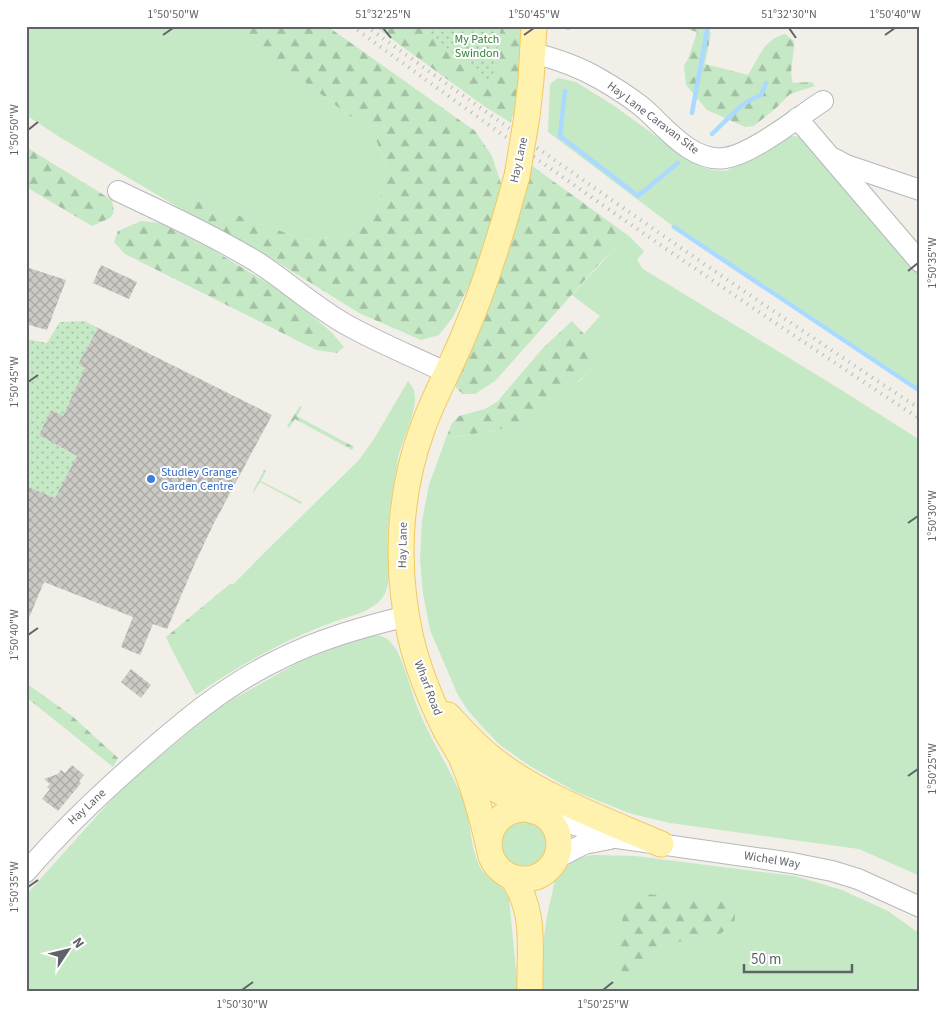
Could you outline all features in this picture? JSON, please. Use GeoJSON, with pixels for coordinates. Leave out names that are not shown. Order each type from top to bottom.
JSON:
{"type":"FeatureCollection","features":[{"type":"Feature","properties":{"kind":"main road","name":"Hay Lane"},"geometry":{"type":"LineString","coordinates":[[407,616],[401,548],[406,495],[413,458],[420,434],[477,303],[517,176],[527,116],[534,26]]}},
{"type":"Feature","properties":{"kind":"main road","name":"Wharf Road"},"geometry":{"type":"LineString","coordinates":[[407,616],[418,664],[428,693],[460,757],[476,796],[493,860],[498,867],[512,877],[525,900],[531,932],[530,991]]}},
{"type":"Feature","properties":{"kind":"main road"},"geometry":{"type":"LineString","coordinates":[[428,693],[471,740],[506,769],[563,800],[661,844]]}},
{"type":"Feature","properties":{"kind":"main road","name":"Wharf Road"},"geometry":{"type":"LineString","coordinates":[[460,757],[490,786],[549,820],[556,832],[558,846],[531,932]]}},
{"type":"Feature","properties":{"kind":"main road"},"geometry":{"type":"LineString","coordinates":[[489,847],[492,830],[503,816],[515,810],[537,813]]}},
{"type":"Feature","properties":{"kind":"main road"},"geometry":{"type":"LineString","coordinates":[[512,877],[525,879],[534,877],[543,873],[552,863]]}},
{"type":"Feature","properties":{"kind":"street","name":"Hay Lane Caravan Site"},"geometry":{"type":"LineString","coordinates":[[533,52],[574,65],[600,79],[639,105],[688,148],[705,156],[720,159],[738,155],[754,147],[823,101]]}},
{"type":"Feature","properties":{"kind":"street"},"geometry":{"type":"LineString","coordinates":[[797,118],[920,262]]}},
{"type":"Feature","properties":{"kind":"street"},"geometry":{"type":"LineString","coordinates":[[829,156],[846,165],[916,183]]}},
{"type":"Feature","properties":{"kind":"street"},"geometry":{"type":"LineString","coordinates":[[118,191],[256,262],[322,310],[348,326],[447,373]]}},
{"type":"Feature","properties":{"kind":"street","name":"Hay Lane"},"geometry":{"type":"LineString","coordinates":[[26,872],[53,841],[96,799],[156,746],[226,690],[265,666],[298,650],[347,632],[407,616]]}},
{"type":"Feature","properties":{"kind":"street","name":"Wichel Way"},"geometry":{"type":"LineString","coordinates":[[537,813],[617,838],[823,869],[858,879],[920,907]]}},
{"type":"Feature","properties":{"kind":"street","name":"Wichel Way"},"geometry":{"type":"LineString","coordinates":[[552,863],[584,844],[617,838]]}},
{"type":"Feature","properties":{"kind":"green space"},"geometry":{"type":"Polygon","coordinates":[[[26,26],[230,26],[374,134],[387,168],[377,211],[351,235],[305,240],[194,199],[191,206],[193,216],[61,138],[26,115],[26,26]]]}},
{"type":"Feature","properties":{"kind":"green space"},"geometry":{"type":"Polygon","coordinates":[[[230,26],[327,26],[475,131],[492,156],[502,187],[472,280],[453,317],[439,335],[421,340],[359,313],[274,260],[193,216],[191,206],[194,199],[305,240],[351,235],[377,211],[387,168],[374,134],[230,26]]]}},
{"type":"Feature","properties":{"kind":"green space"},"geometry":{"type":"Polygon","coordinates":[[[374,26],[419,26],[492,82],[501,26],[523,26],[516,112],[512,117],[511,123],[484,106],[374,26]]]}},
{"type":"Feature","properties":{"kind":"green space","name":"My Patch Swindon"},"geometry":{"type":"Polygon","coordinates":[[[419,26],[501,26],[492,83],[419,26]]]}},
{"type":"Feature","properties":{"kind":"green space"},"geometry":{"type":"Polygon","coordinates":[[[676,26],[704,26],[711,33],[705,64],[748,75],[767,45],[778,36],[785,34],[794,41],[791,73],[793,83],[812,82],[815,86],[790,94],[754,126],[745,127],[707,110],[686,85],[684,65],[688,59],[697,32],[676,26]]]}},
{"type":"Feature","properties":{"kind":"green space"},"geometry":{"type":"Polygon","coordinates":[[[558,78],[576,82],[613,105],[696,165],[712,170],[726,171],[749,159],[778,138],[803,137],[920,272],[920,391],[674,227],[548,132],[550,84],[558,78]]]}},
{"type":"Feature","properties":{"kind":"green space"},"geometry":{"type":"Polygon","coordinates":[[[26,147],[112,200],[114,212],[110,218],[92,226],[26,187],[26,147]]]}},
{"type":"Feature","properties":{"kind":"green space"},"geometry":{"type":"Polygon","coordinates":[[[528,163],[629,236],[599,264],[495,381],[475,394],[463,394],[457,389],[455,383],[528,163]]]}},
{"type":"Feature","properties":{"kind":"green space"},"geometry":{"type":"Polygon","coordinates":[[[141,221],[160,223],[211,249],[288,295],[331,332],[344,347],[337,353],[316,350],[125,254],[114,242],[118,231],[141,221]]]}},
{"type":"Feature","properties":{"kind":"green space"},"geometry":{"type":"Polygon","coordinates":[[[629,236],[644,251],[637,260],[643,269],[920,440],[920,876],[859,849],[670,823],[632,814],[576,792],[530,766],[500,745],[466,708],[457,693],[430,630],[423,594],[420,559],[422,521],[429,485],[446,438],[494,431],[581,380],[599,360],[584,334],[600,316],[572,295],[616,247],[629,236]]]}},
{"type":"Feature","properties":{"kind":"green space"},"geometry":{"type":"Polygon","coordinates":[[[85,321],[98,328],[78,364],[85,368],[63,416],[51,411],[39,435],[77,456],[57,499],[26,486],[26,339],[47,343],[60,322],[85,321]]]}},
{"type":"Feature","properties":{"kind":"green space"},"geometry":{"type":"Polygon","coordinates":[[[572,321],[584,334],[600,360],[589,371],[564,393],[522,420],[492,431],[446,438],[452,423],[459,416],[485,409],[497,402],[543,348],[572,321]]]}},
{"type":"Feature","properties":{"kind":"green space"},"geometry":{"type":"Polygon","coordinates":[[[408,381],[414,390],[415,404],[398,459],[393,486],[389,513],[389,577],[383,597],[378,603],[365,611],[317,628],[263,654],[229,673],[196,695],[171,648],[359,460],[374,439],[408,381]]]}},
{"type":"Feature","properties":{"kind":"green space"},"geometry":{"type":"Polygon","coordinates":[[[300,406],[302,407],[297,416],[354,447],[352,450],[295,419],[289,428],[287,426],[300,406]]]}},
{"type":"Feature","properties":{"kind":"green space"},"geometry":{"type":"Polygon","coordinates":[[[264,470],[266,471],[261,481],[302,502],[301,504],[260,482],[254,492],[264,470]]]}},
{"type":"Feature","properties":{"kind":"green space"},"geometry":{"type":"Polygon","coordinates":[[[230,584],[234,584],[171,648],[166,637],[230,584]]]}},
{"type":"Feature","properties":{"kind":"green space"},"geometry":{"type":"Polygon","coordinates":[[[370,635],[386,638],[397,651],[423,721],[464,802],[479,865],[506,892],[509,898],[518,991],[26,991],[26,895],[113,798],[147,767],[230,701],[299,662],[370,635]]]}},
{"type":"Feature","properties":{"kind":"green space"},"geometry":{"type":"Polygon","coordinates":[[[26,683],[72,716],[118,758],[113,767],[26,697],[26,683]]]}},
{"type":"Feature","properties":{"kind":"green space"},"geometry":{"type":"Polygon","coordinates":[[[529,820],[533,821],[543,830],[546,834],[546,852],[537,862],[529,866],[519,866],[511,862],[502,852],[501,838],[505,830],[515,821],[529,820]]]}},
{"type":"Feature","properties":{"kind":"green space"},"geometry":{"type":"Polygon","coordinates":[[[593,855],[635,856],[795,876],[842,890],[888,911],[920,934],[920,991],[541,991],[545,930],[555,880],[562,868],[570,862],[593,855]]]}},
{"type":"Feature","properties":{"kind":"green space"},"geometry":{"type":"Polygon","coordinates":[[[634,894],[729,902],[733,907],[734,924],[713,939],[674,942],[664,948],[634,974],[629,975],[617,968],[615,959],[625,906],[634,894]]]}},
{"type":"Feature","properties":{"kind":"building"},"geometry":{"type":"Polygon","coordinates":[[[101,265],[137,282],[129,299],[93,283],[101,265]]]}},
{"type":"Feature","properties":{"kind":"building"},"geometry":{"type":"Polygon","coordinates":[[[26,267],[66,280],[47,330],[26,324],[26,267]]]}},
{"type":"Feature","properties":{"kind":"building","name":"Studley Grange Garden Centre"},"geometry":{"type":"Polygon","coordinates":[[[98,328],[272,415],[213,525],[167,629],[153,624],[140,655],[121,647],[133,617],[44,582],[26,625],[26,486],[55,498],[77,456],[39,435],[51,410],[63,416],[85,368],[78,364],[98,328]]]}},
{"type":"Feature","properties":{"kind":"building"},"geometry":{"type":"Polygon","coordinates":[[[131,669],[151,685],[141,698],[121,682],[131,669]]]}},
{"type":"Feature","properties":{"kind":"building"},"geometry":{"type":"Polygon","coordinates":[[[72,765],[84,775],[79,781],[81,783],[58,811],[42,799],[50,789],[47,787],[50,784],[44,779],[58,774],[61,770],[65,773],[72,765]]]}},
{"type":"Feature","properties":{"kind":"waterway"},"geometry":{"type":"LineString","coordinates":[[692,113],[708,26]]}},
{"type":"Feature","properties":{"kind":"waterway"},"geometry":{"type":"LineString","coordinates":[[712,134],[747,102],[761,95],[766,83]]}},
{"type":"Feature","properties":{"kind":"waterway"},"geometry":{"type":"LineString","coordinates":[[565,91],[560,136],[638,196],[678,163]]}},
{"type":"Feature","properties":{"kind":"waterway"},"geometry":{"type":"LineString","coordinates":[[674,227],[920,391]]}},
{"type":"Feature","properties":{"kind":"railway"},"geometry":{"type":"LineString","coordinates":[[352,26],[633,226],[776,324],[920,419]]}},
{"type":"Feature","properties":{"kind":"railway"},"geometry":{"type":"LineString","coordinates":[[366,26],[641,220],[920,409]]}},
{"type":"Feature","properties":{"kind":"place","name":"Studley Grange Garden Centre"},"geometry":{"type":"Point","coordinates":[151,479]}}]}
